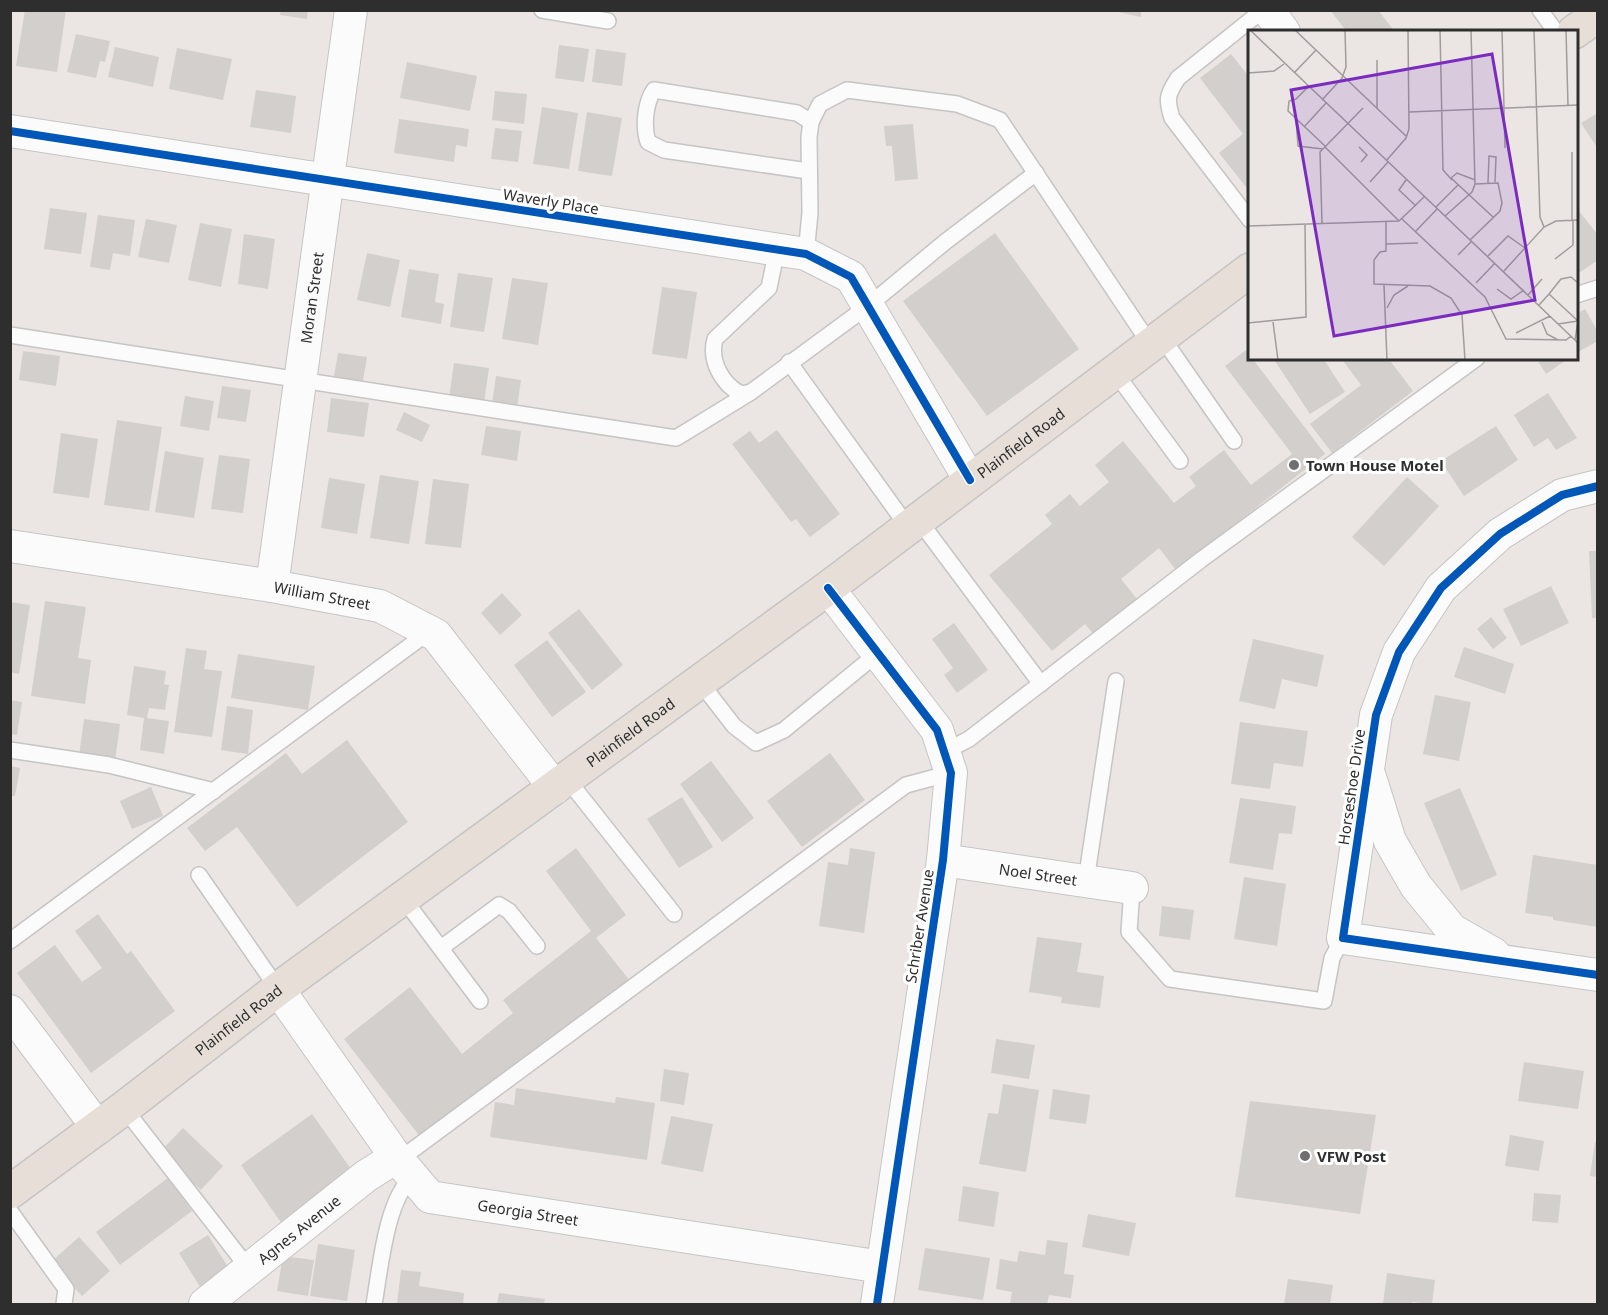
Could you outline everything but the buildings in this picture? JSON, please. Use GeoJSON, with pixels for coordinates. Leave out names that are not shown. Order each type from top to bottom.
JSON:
{"type":"FeatureCollection","features":[{"type":"Feature","properties":{"kind":"main road"},"geometry":{"type":"LineString","coordinates":[[1577,30],[1598,15]]}},
{"type":"Feature","properties":{"kind":"main road","name":"Plainfield Road"},"geometry":{"type":"LineString","coordinates":[[10,1192],[98,1128],[278,988],[828,588],[1248,271]]}},
{"type":"Feature","properties":{"kind":"street","name":"Moran Street"},"geometry":{"type":"LineString","coordinates":[[272,586],[351,10]]}},
{"type":"Feature","properties":{"kind":"street"},"geometry":{"type":"LineString","coordinates":[[1266,10],[1282,30]]}},
{"type":"Feature","properties":{"kind":"street","name":"Waverly Place"},"geometry":{"type":"LineString","coordinates":[[10,131],[792,252],[851,278],[970,480]]}},
{"type":"Feature","properties":{"kind":"street","name":"Horseshoe Drive"},"geometry":{"type":"LineString","coordinates":[[1598,486],[1562,495],[1500,534],[1441,588],[1399,652],[1376,715],[1342,938],[1598,975]]}},
{"type":"Feature","properties":{"kind":"street","name":"William Street"},"geometry":{"type":"LineString","coordinates":[[10,546],[272,586],[380,606],[436,635],[561,784]]}},
{"type":"Feature","properties":{"kind":"street","name":"Schriber Avenue"},"geometry":{"type":"LineString","coordinates":[[828,588],[937,730],[947,762],[943,860],[877,1305]]}},
{"type":"Feature","properties":{"kind":"street","name":"Horseshoe Drive"},"geometry":{"type":"LineString","coordinates":[[1367,770],[1390,841],[1416,886],[1452,930],[1508,961]]}},
{"type":"Feature","properties":{"kind":"street","name":"Noel Street"},"geometry":{"type":"LineString","coordinates":[[943,860],[1132,888]]}},
{"type":"Feature","properties":{"kind":"street","name":"Georgia Street"},"geometry":{"type":"LineString","coordinates":[[278,988],[403,1165],[430,1197],[882,1267]]}},
{"type":"Feature","properties":{"kind":"street"},"geometry":{"type":"LineString","coordinates":[[10,1011],[98,1128]]}},
{"type":"Feature","properties":{"kind":"street","name":"Agnes Avenue"},"geometry":{"type":"LineString","coordinates":[[205,1305],[366,1176],[403,1165]]}},
{"type":"Feature","properties":{"kind":"lane"},"geometry":{"type":"LineString","coordinates":[[542,10],[608,21]]}},
{"type":"Feature","properties":{"kind":"lane"},"geometry":{"type":"LineString","coordinates":[[1248,217],[1172,117],[1167,103],[1169,91],[1178,78],[1266,10]]}},
{"type":"Feature","properties":{"kind":"lane"},"geometry":{"type":"LineString","coordinates":[[1540,10],[1555,30]]}},
{"type":"Feature","properties":{"kind":"lane"},"geometry":{"type":"LineString","coordinates":[[808,171],[664,150],[648,142],[645,131],[649,97],[654,90],[797,113],[811,122]]}},
{"type":"Feature","properties":{"kind":"lane"},"geometry":{"type":"LineString","coordinates":[[751,392],[741,394],[734,390],[714,365],[711,351],[715,339],[770,288],[792,252],[810,213],[808,171],[811,122],[820,104],[848,90],[957,104],[1000,120],[1156,340],[1234,441]]}},
{"type":"Feature","properties":{"kind":"lane"},"geometry":{"type":"LineString","coordinates":[[10,335],[676,438],[751,392],[868,306],[945,242],[1036,173]]}},
{"type":"Feature","properties":{"kind":"lane"},"geometry":{"type":"LineString","coordinates":[[1578,294],[1598,288]]}},
{"type":"Feature","properties":{"kind":"lane"},"geometry":{"type":"LineString","coordinates":[[374,1305],[386,1236],[399,1193],[405,1183],[403,1165],[906,785],[947,762],[969,739],[1202,559],[1474,360]]}},
{"type":"Feature","properties":{"kind":"lane"},"geometry":{"type":"LineString","coordinates":[[789,362],[1041,684]]}},
{"type":"Feature","properties":{"kind":"lane"},"geometry":{"type":"LineString","coordinates":[[1114,371],[1179,461]]}},
{"type":"Feature","properties":{"kind":"lane"},"geometry":{"type":"LineString","coordinates":[[10,941],[430,632]]}},
{"type":"Feature","properties":{"kind":"lane"},"geometry":{"type":"LineString","coordinates":[[699,682],[734,726],[756,743],[784,730],[878,653]]}},
{"type":"Feature","properties":{"kind":"lane"},"geometry":{"type":"LineString","coordinates":[[1086,881],[1116,681]]}},
{"type":"Feature","properties":{"kind":"lane"},"geometry":{"type":"LineString","coordinates":[[10,750],[109,765],[214,791]]}},
{"type":"Feature","properties":{"kind":"lane"},"geometry":{"type":"LineString","coordinates":[[561,784],[674,914]]}},
{"type":"Feature","properties":{"kind":"lane"},"geometry":{"type":"LineString","coordinates":[[199,874],[278,988]]}},
{"type":"Feature","properties":{"kind":"lane"},"geometry":{"type":"LineString","coordinates":[[1132,888],[1129,932],[1170,979],[1324,1001],[1332,958],[1342,938]]}},
{"type":"Feature","properties":{"kind":"lane"},"geometry":{"type":"LineString","coordinates":[[403,898],[480,1000]]}},
{"type":"Feature","properties":{"kind":"lane"},"geometry":{"type":"LineString","coordinates":[[441,948],[499,905],[509,910],[537,946]]}},
{"type":"Feature","properties":{"kind":"lane"},"geometry":{"type":"LineString","coordinates":[[124,1108],[249,1269]]}},
{"type":"Feature","properties":{"kind":"lane"},"geometry":{"type":"LineString","coordinates":[[10,1211],[66,1289],[64,1305]]}},
{"type":"Feature","properties":{"kind":"cycle path"},"geometry":{"type":"LineString","coordinates":[[10,131],[806,254],[851,277],[970,480]]}},
{"type":"Feature","properties":{"kind":"cycle path"},"geometry":{"type":"LineString","coordinates":[[1598,486],[1562,495],[1500,534],[1441,588],[1399,652],[1376,715],[1343,938],[1598,975]]}},
{"type":"Feature","properties":{"kind":"cycle path"},"geometry":{"type":"LineString","coordinates":[[828,588],[937,730],[951,773],[943,860],[877,1304]]}},
{"type":"Feature","properties":{"kind":"place","name":"Town House Motel"},"geometry":{"type":"Point","coordinates":[1294,465]}},
{"type":"Feature","properties":{"kind":"place","name":"VFW Post"},"geometry":{"type":"Point","coordinates":[1305,1156]}}]}
